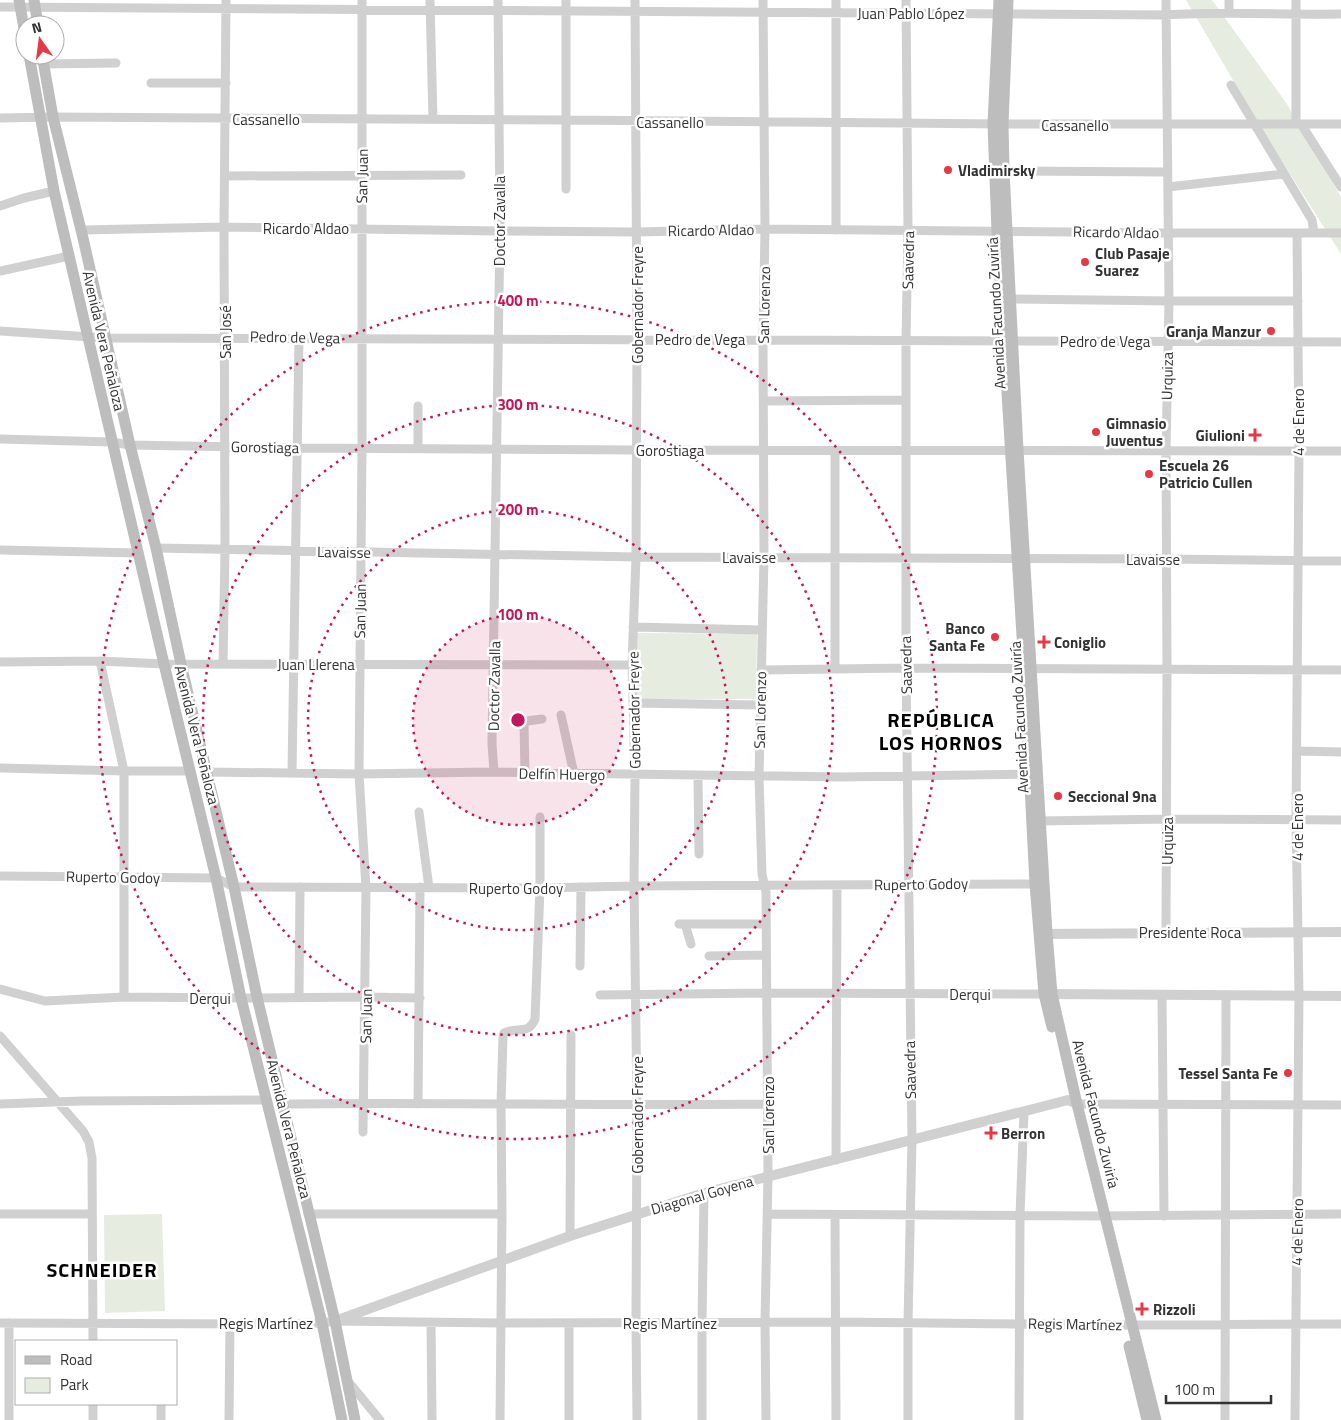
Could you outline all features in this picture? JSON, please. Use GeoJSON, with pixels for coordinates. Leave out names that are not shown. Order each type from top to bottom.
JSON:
{"type":"FeatureCollection","features":[{"type":"Feature","properties":{"kind":"main road","name":"Avenida Facundo Zuviría"},"geometry":{"type":"LineString","coordinates":[[999,0],[1003,13]]}},
{"type":"Feature","properties":{"kind":"main road","name":"Avenida Facundo Zuviría"},"geometry":{"type":"LineString","coordinates":[[1008,0],[1003,13],[998,124],[1002,231],[1033,775],[1035,884],[1048,994],[1128,1325],[1156,1420]]}},
{"type":"Feature","properties":{"kind":"main road","name":"Avenida Vera Peñaloza"},"geometry":{"type":"LineString","coordinates":[[31,65],[54,191],[87,335],[216,878],[265,1100],[322,1323],[342,1420]]}},
{"type":"Feature","properties":{"kind":"main road","name":"Avenida Vera Peñaloza"},"geometry":{"type":"LineString","coordinates":[[44,65],[53,117],[156,548],[234,887],[257,997],[335,1321],[355,1420]]}},
{"type":"Feature","properties":{"kind":"main road","name":"Avenida Facundo Zuviría"},"geometry":{"type":"LineString","coordinates":[[998,124],[1004,171],[1002,231],[1010,299],[1008,341]]}},
{"type":"Feature","properties":{"kind":"main road","name":"Avenida Facundo Zuviría"},"geometry":{"type":"LineString","coordinates":[[1033,775],[1040,821],[1042,934]]}},
{"type":"Feature","properties":{"kind":"main road","name":"Avenida Facundo Zuviría"},"geometry":{"type":"LineString","coordinates":[[1128,1325],[1147,1420]]}},
{"type":"Feature","properties":{"kind":"street","name":"San Juan"},"geometry":{"type":"LineString","coordinates":[[362,0],[362,553],[359,774],[366,888],[365,1103],[363,1132]]}},
{"type":"Feature","properties":{"kind":"street"},"geometry":{"type":"LineString","coordinates":[[430,0],[433,119]]}},
{"type":"Feature","properties":{"kind":"street","name":"Doctor Zavalla"},"geometry":{"type":"LineString","coordinates":[[494,772],[492,744],[495,665],[500,231],[498,0]]}},
{"type":"Feature","properties":{"kind":"street"},"geometry":{"type":"LineString","coordinates":[[566,0],[566,189]]}},
{"type":"Feature","properties":{"kind":"street","name":"Gobernador Freyre"},"geometry":{"type":"LineString","coordinates":[[634,0],[637,450],[632,665],[635,775],[637,1420]]}},
{"type":"Feature","properties":{"kind":"street","name":"San Lorenzo"},"geometry":{"type":"LineString","coordinates":[[762,0],[765,229],[763,339],[764,557],[759,705],[759,777],[762,874],[766,892],[768,1104],[768,1214],[765,1322],[766,1420]]}},
{"type":"Feature","properties":{"kind":"street"},"geometry":{"type":"LineString","coordinates":[[836,0],[836,230]]}},
{"type":"Feature","properties":{"kind":"street","name":"Saavedra"},"geometry":{"type":"LineString","coordinates":[[906,0],[908,231],[905,558],[912,1140],[908,1420]]}},
{"type":"Feature","properties":{"kind":"street","name":"Urquiza"},"geometry":{"type":"LineString","coordinates":[[1166,0],[1169,301],[1166,450],[1168,668],[1166,932]]}},
{"type":"Feature","properties":{"kind":"street"},"geometry":{"type":"LineString","coordinates":[[1229,0],[1229,12]]}},
{"type":"Feature","properties":{"kind":"street"},"geometry":{"type":"LineString","coordinates":[[1296,0],[1299,124],[1341,187]]}},
{"type":"Feature","properties":{"kind":"street","name":"Juan Pablo López"},"geometry":{"type":"LineString","coordinates":[[0,7],[20,4],[90,4],[226,5],[362,10],[1166,14],[1229,12],[1296,15],[1341,14]]}},
{"type":"Feature","properties":{"kind":"street","name":"San José"},"geometry":{"type":"LineString","coordinates":[[223,664],[226,5]]}},
{"type":"Feature","properties":{"kind":"street"},"geometry":{"type":"LineString","coordinates":[[65,60],[116,63]]}},
{"type":"Feature","properties":{"kind":"street"},"geometry":{"type":"LineString","coordinates":[[151,83],[226,83]]}},
{"type":"Feature","properties":{"kind":"street"},"geometry":{"type":"LineString","coordinates":[[1231,85],[1312,220],[1314,233]]}},
{"type":"Feature","properties":{"kind":"street","name":"Cassanello"},"geometry":{"type":"LineString","coordinates":[[0,118],[433,119],[1166,125],[1341,124]]}},
{"type":"Feature","properties":{"kind":"street"},"geometry":{"type":"LineString","coordinates":[[1004,171],[1167,172]]}},
{"type":"Feature","properties":{"kind":"street"},"geometry":{"type":"LineString","coordinates":[[1168,187],[1284,174]]}},
{"type":"Feature","properties":{"kind":"street"},"geometry":{"type":"LineString","coordinates":[[225,176],[460,175]]}},
{"type":"Feature","properties":{"kind":"street"},"geometry":{"type":"LineString","coordinates":[[0,206],[54,191]]}},
{"type":"Feature","properties":{"kind":"street","name":"Ricardo Aldao"},"geometry":{"type":"LineString","coordinates":[[81,230],[224,227],[637,232],[765,229],[1341,233]]}},
{"type":"Feature","properties":{"kind":"street","name":"4 de Enero"},"geometry":{"type":"LineString","coordinates":[[1295,1420],[1299,995],[1296,819],[1299,451],[1297,233]]}},
{"type":"Feature","properties":{"kind":"street"},"geometry":{"type":"LineString","coordinates":[[0,271],[69,256]]}},
{"type":"Feature","properties":{"kind":"street"},"geometry":{"type":"LineString","coordinates":[[1010,299],[1298,301]]}},
{"type":"Feature","properties":{"kind":"street","name":"Pedro de Vega"},"geometry":{"type":"LineString","coordinates":[[0,331],[87,335],[106,338],[299,337],[1341,342]]}},
{"type":"Feature","properties":{"kind":"street"},"geometry":{"type":"LineString","coordinates":[[292,773],[299,337]]}},
{"type":"Feature","properties":{"kind":"street"},"geometry":{"type":"LineString","coordinates":[[764,402],[906,400]]}},
{"type":"Feature","properties":{"kind":"street"},"geometry":{"type":"LineString","coordinates":[[418,406],[418,448]]}},
{"type":"Feature","properties":{"kind":"street","name":"Gorostiaga"},"geometry":{"type":"LineString","coordinates":[[0,439],[112,442],[130,445],[298,448],[1341,450]]}},
{"type":"Feature","properties":{"kind":"street"},"geometry":{"type":"LineString","coordinates":[[835,450],[835,669]]}},
{"type":"Feature","properties":{"kind":"street","name":"Lavaisse"},"geometry":{"type":"LineString","coordinates":[[156,548],[636,557],[1341,561]]}},
{"type":"Feature","properties":{"kind":"street"},"geometry":{"type":"LineString","coordinates":[[0,550],[139,553]]}},
{"type":"Feature","properties":{"kind":"street"},"geometry":{"type":"LineString","coordinates":[[633,627],[761,630]]}},
{"type":"Feature","properties":{"kind":"street"},"geometry":{"type":"LineString","coordinates":[[100,661],[124,772],[124,997]]}},
{"type":"Feature","properties":{"kind":"street","name":"Juan Llerena"},"geometry":{"type":"LineString","coordinates":[[0,662],[632,665]]}},
{"type":"Feature","properties":{"kind":"street"},"geometry":{"type":"LineString","coordinates":[[761,670],[906,668],[1341,670]]}},
{"type":"Feature","properties":{"kind":"street"},"geometry":{"type":"LineString","coordinates":[[633,703],[759,705]]}},
{"type":"Feature","properties":{"kind":"street"},"geometry":{"type":"LineString","coordinates":[[561,715],[574,774]]}},
{"type":"Feature","properties":{"kind":"street"},"geometry":{"type":"LineString","coordinates":[[524,773],[524,724],[527,721],[542,719]]}},
{"type":"Feature","properties":{"kind":"street"},"geometry":{"type":"LineString","coordinates":[[1298,752],[1341,752]]}},
{"type":"Feature","properties":{"kind":"street"},"geometry":{"type":"LineString","coordinates":[[0,768],[124,772],[191,771]]}},
{"type":"Feature","properties":{"kind":"street","name":"Delfín Huergo"},"geometry":{"type":"LineString","coordinates":[[207,772],[359,774],[494,772],[759,777],[1033,775]]}},
{"type":"Feature","properties":{"kind":"street"},"geometry":{"type":"LineString","coordinates":[[698,776],[698,854]]}},
{"type":"Feature","properties":{"kind":"street"},"geometry":{"type":"LineString","coordinates":[[418,1104],[425,888],[419,812]]}},
{"type":"Feature","properties":{"kind":"street"},"geometry":{"type":"LineString","coordinates":[[500,1420],[501,1104],[504,1033],[508,1030],[526,1030],[535,1019],[540,888],[540,818]]}},
{"type":"Feature","properties":{"kind":"street"},"geometry":{"type":"LineString","coordinates":[[1040,821],[1167,819],[1341,820]]}},
{"type":"Feature","properties":{"kind":"street","name":"Ruperto Godoy"},"geometry":{"type":"LineString","coordinates":[[0,876],[216,878],[234,887],[540,888],[1035,884]]}},
{"type":"Feature","properties":{"kind":"street"},"geometry":{"type":"LineString","coordinates":[[836,1160],[838,886]]}},
{"type":"Feature","properties":{"kind":"street"},"geometry":{"type":"LineString","coordinates":[[299,997],[300,887]]}},
{"type":"Feature","properties":{"kind":"street"},"geometry":{"type":"LineString","coordinates":[[580,966],[581,887]]}},
{"type":"Feature","properties":{"kind":"street"},"geometry":{"type":"LineString","coordinates":[[691,944],[682,924],[766,924]]}},
{"type":"Feature","properties":{"kind":"street","name":"Presidente Roca"},"geometry":{"type":"LineString","coordinates":[[1042,934],[1341,932]]}},
{"type":"Feature","properties":{"kind":"street"},"geometry":{"type":"LineString","coordinates":[[709,956],[766,955]]}},
{"type":"Feature","properties":{"kind":"street","name":"Derqui"},"geometry":{"type":"LineString","coordinates":[[0,990],[45,1001],[124,997],[366,996],[420,998]]}},
{"type":"Feature","properties":{"kind":"street","name":"Derqui"},"geometry":{"type":"LineString","coordinates":[[600,995],[838,993],[1341,996]]}},
{"type":"Feature","properties":{"kind":"street"},"geometry":{"type":"LineString","coordinates":[[1162,995],[1164,1216]]}},
{"type":"Feature","properties":{"kind":"street"},"geometry":{"type":"LineString","coordinates":[[1224,1420],[1226,996]]}},
{"type":"Feature","properties":{"kind":"street"},"geometry":{"type":"LineString","coordinates":[[570,1236],[571,1035]]}},
{"type":"Feature","properties":{"kind":"street"},"geometry":{"type":"LineString","coordinates":[[0,1036],[83,1131],[89,1142],[92,1152],[93,1340]]}},
{"type":"Feature","properties":{"kind":"street"},"geometry":{"type":"LineString","coordinates":[[0,1104],[91,1100],[265,1100]]}},
{"type":"Feature","properties":{"kind":"street"},"geometry":{"type":"LineString","coordinates":[[1073,1102],[1341,1105]]}},
{"type":"Feature","properties":{"kind":"street","name":"Diagonal Goyena"},"geometry":{"type":"LineString","coordinates":[[335,1321],[570,1236],[704,1193],[1024,1112],[1073,1102]]}},
{"type":"Feature","properties":{"kind":"street"},"geometry":{"type":"LineString","coordinates":[[282,1104],[637,1106],[768,1104]]}},
{"type":"Feature","properties":{"kind":"street"},"geometry":{"type":"LineString","coordinates":[[1019,1420],[1020,1215],[1024,1112]]}},
{"type":"Feature","properties":{"kind":"street"},"geometry":{"type":"LineString","coordinates":[[702,1420],[704,1193]]}},
{"type":"Feature","properties":{"kind":"street"},"geometry":{"type":"LineString","coordinates":[[0,1214],[92,1214]]}},
{"type":"Feature","properties":{"kind":"street"},"geometry":{"type":"LineString","coordinates":[[308,1214],[502,1214]]}},
{"type":"Feature","properties":{"kind":"street"},"geometry":{"type":"LineString","coordinates":[[768,1214],[1164,1216],[1341,1214]]}},
{"type":"Feature","properties":{"kind":"street"},"geometry":{"type":"LineString","coordinates":[[835,1215],[836,1420]]}},
{"type":"Feature","properties":{"kind":"street","name":"Regis Martínez"},"geometry":{"type":"LineString","coordinates":[[5,1323],[322,1323],[335,1321],[500,1323],[836,1322],[1128,1325],[1341,1324]]}},
{"type":"Feature","properties":{"kind":"street"},"geometry":{"type":"LineString","coordinates":[[431,1322],[432,1420]]}},
{"type":"Feature","properties":{"kind":"street"},"geometry":{"type":"LineString","coordinates":[[5,1323],[9,1420]]}},
{"type":"Feature","properties":{"kind":"street"},"geometry":{"type":"LineString","coordinates":[[229,1420],[230,1323]]}},
{"type":"Feature","properties":{"kind":"street"},"geometry":{"type":"LineString","coordinates":[[569,1323],[569,1420]]}},
{"type":"Feature","properties":{"kind":"street"},"geometry":{"type":"LineString","coordinates":[[347,1379],[380,1420]]}},
{"type":"Feature","properties":{"kind":"street"},"geometry":{"type":"LineString","coordinates":[[93,1405],[93,1420]]}},
{"type":"Feature","properties":{"kind":"street"},"geometry":{"type":"LineString","coordinates":[[161,1405],[161,1420]]}},
{"type":"Feature","properties":{"kind":"green space"},"geometry":{"type":"Polygon","coordinates":[[[1186,0],[1212,0],[1287,104],[1341,197],[1341,254],[1264,133],[1186,0]]]}},
{"type":"Feature","properties":{"kind":"green space"},"geometry":{"type":"Polygon","coordinates":[[[635,633],[757,634],[756,699],[635,699],[635,633]]]}},
{"type":"Feature","properties":{"kind":"green space"},"geometry":{"type":"Polygon","coordinates":[[[162,1214],[165,1311],[105,1313],[104,1215],[162,1214]]]}},
{"type":"Feature","properties":{"kind":"place","name":"Vladimirsky"},"geometry":{"type":"Point","coordinates":[948,170]}},
{"type":"Feature","properties":{"kind":"place","name":"Club Pasaje Suarez"},"geometry":{"type":"Point","coordinates":[1085,262]}},
{"type":"Feature","properties":{"kind":"place","name":"Granja Manzur"},"geometry":{"type":"Point","coordinates":[1271,331]}},
{"type":"Feature","properties":{"kind":"place","name":"Gimnasio Juventus"},"geometry":{"type":"Point","coordinates":[1096,432]}},
{"type":"Feature","properties":{"kind":"place","name":"Giulioni"},"geometry":{"type":"Point","coordinates":[1255,435]}},
{"type":"Feature","properties":{"kind":"place","name":"Escuela 26 Patricio Cullen"},"geometry":{"type":"Point","coordinates":[1149,474]}},
{"type":"Feature","properties":{"kind":"place","name":"Banco Santa Fe"},"geometry":{"type":"Point","coordinates":[995,637]}},
{"type":"Feature","properties":{"kind":"place","name":"Coniglio"},"geometry":{"type":"Point","coordinates":[1044,642]}},
{"type":"Feature","properties":{"kind":"place","name":"Seccional 9na"},"geometry":{"type":"Point","coordinates":[1058,796]}},
{"type":"Feature","properties":{"kind":"place","name":"Tessel Santa Fe"},"geometry":{"type":"Point","coordinates":[1288,1073]}},
{"type":"Feature","properties":{"kind":"place","name":"Berron"},"geometry":{"type":"Point","coordinates":[991,1133]}},
{"type":"Feature","properties":{"kind":"place","name":"Rizzoli"},"geometry":{"type":"Point","coordinates":[1142,1309]}},
{"type":"Feature","properties":{"kind":"district","name":"REPÚBLICA LOS HORNOS"},"geometry":{"type":"Point","coordinates":[941,730]}},
{"type":"Feature","properties":{"kind":"district","name":"SCHNEIDER"},"geometry":{"type":"Point","coordinates":[102,1269]}}]}
